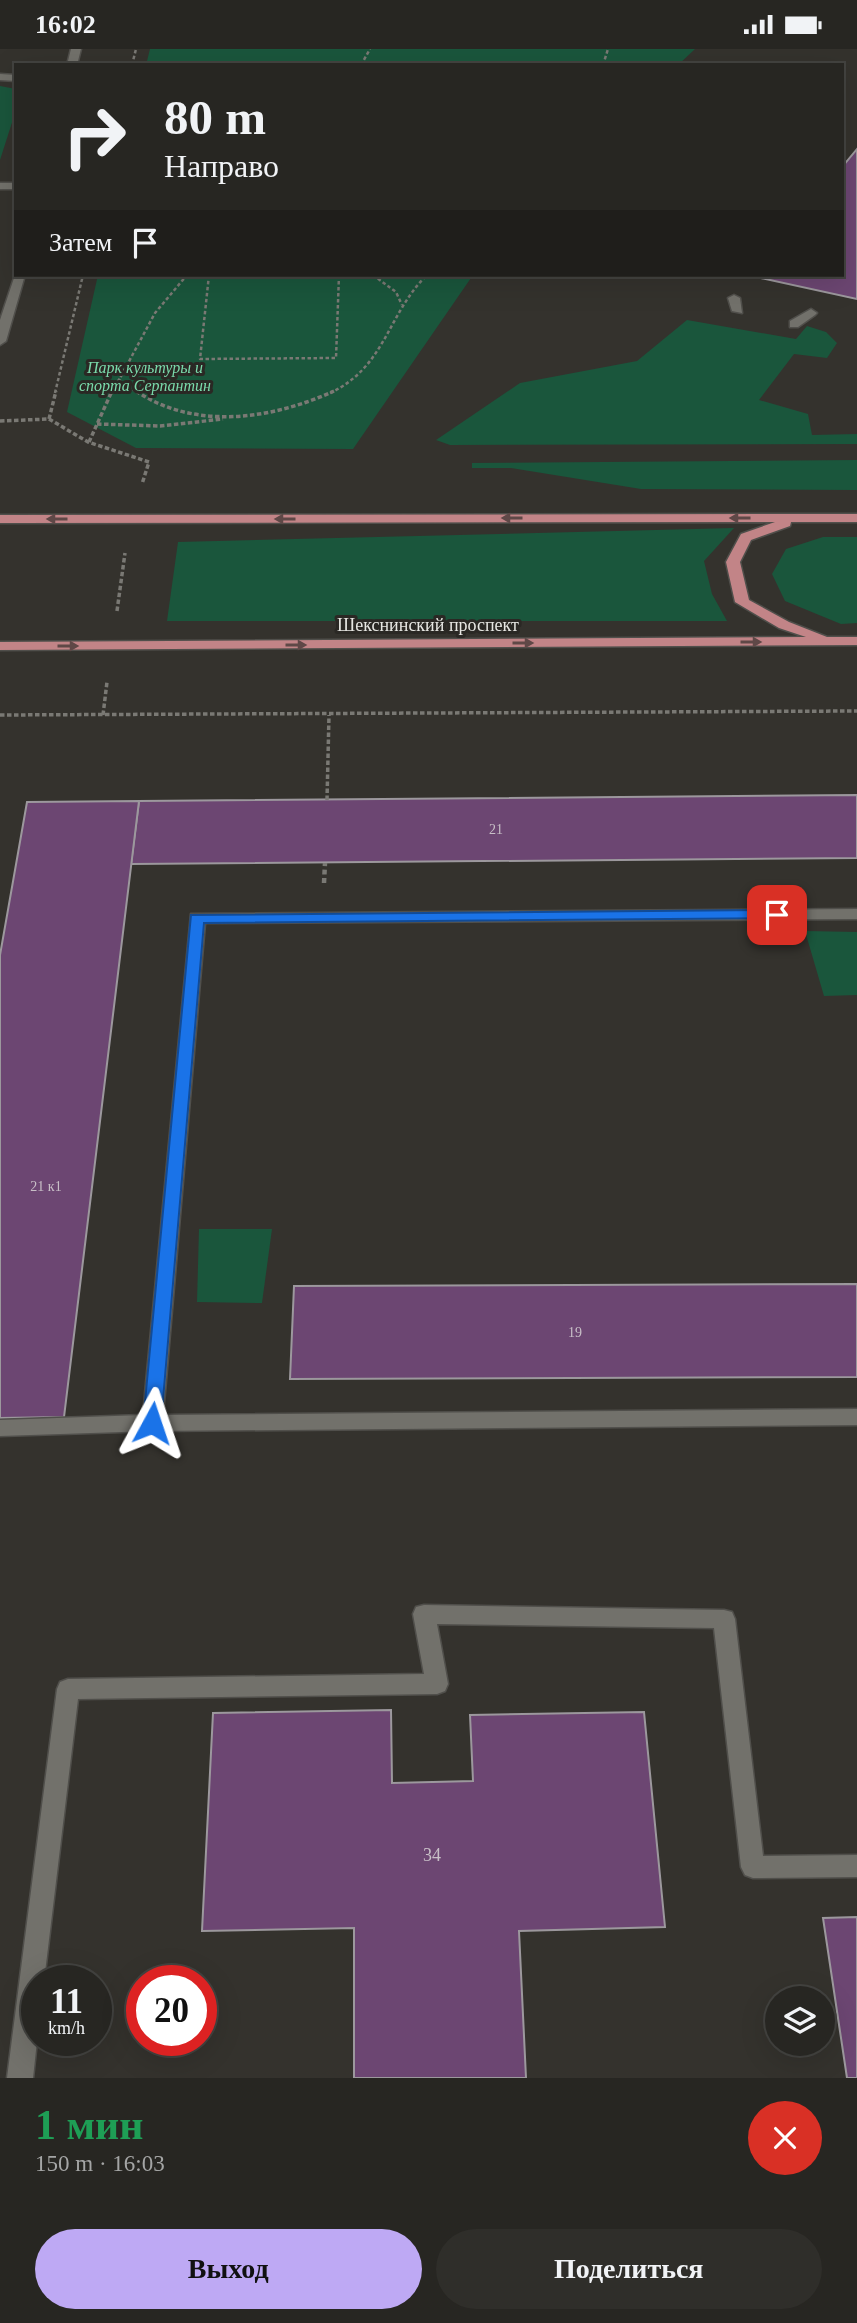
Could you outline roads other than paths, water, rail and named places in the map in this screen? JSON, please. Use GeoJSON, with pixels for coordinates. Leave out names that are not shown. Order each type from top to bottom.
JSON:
{"type":"FeatureCollection","features":[{"type":"Feature","properties":{"kind":"main road"},"geometry":{"type":"LineString","coordinates":[[800,518],[746,537],[733,562],[742,602],[784,625],[833,641]]}},
{"type":"Feature","properties":{"kind":"main road"},"geometry":{"type":"LineString","coordinates":[[0,519],[857,518]]}},
{"type":"Feature","properties":{"kind":"main road","name":"Шекснинский проспект"},"geometry":{"type":"LineString","coordinates":[[0,646],[857,641]]}},
{"type":"Feature","properties":{"kind":"street"},"geometry":{"type":"LineString","coordinates":[[0,341],[18,277]]}},
{"type":"Feature","properties":{"kind":"street"},"geometry":{"type":"LineString","coordinates":[[734,298],[738,311]]}},
{"type":"Feature","properties":{"kind":"street"},"geometry":{"type":"LineString","coordinates":[[794,324],[811,313]]}},
{"type":"Feature","properties":{"kind":"street"},"geometry":{"type":"LineString","coordinates":[[152,1423],[197,918],[857,914]]}},
{"type":"Feature","properties":{"kind":"street"},"geometry":{"type":"LineString","coordinates":[[0,1428],[152,1423],[857,1417]]}},
{"type":"Feature","properties":{"kind":"street"},"geometry":{"type":"LineString","coordinates":[[20,2078],[68,1689],[437,1684],[424,1614],[724,1619],[753,1867],[857,1866]]}},
{"type":"Feature","properties":{"kind":"park label","name":"Парк культуры и спорта Серпантин"},"geometry":{"type":"Point","coordinates":[145,376]}}]}
